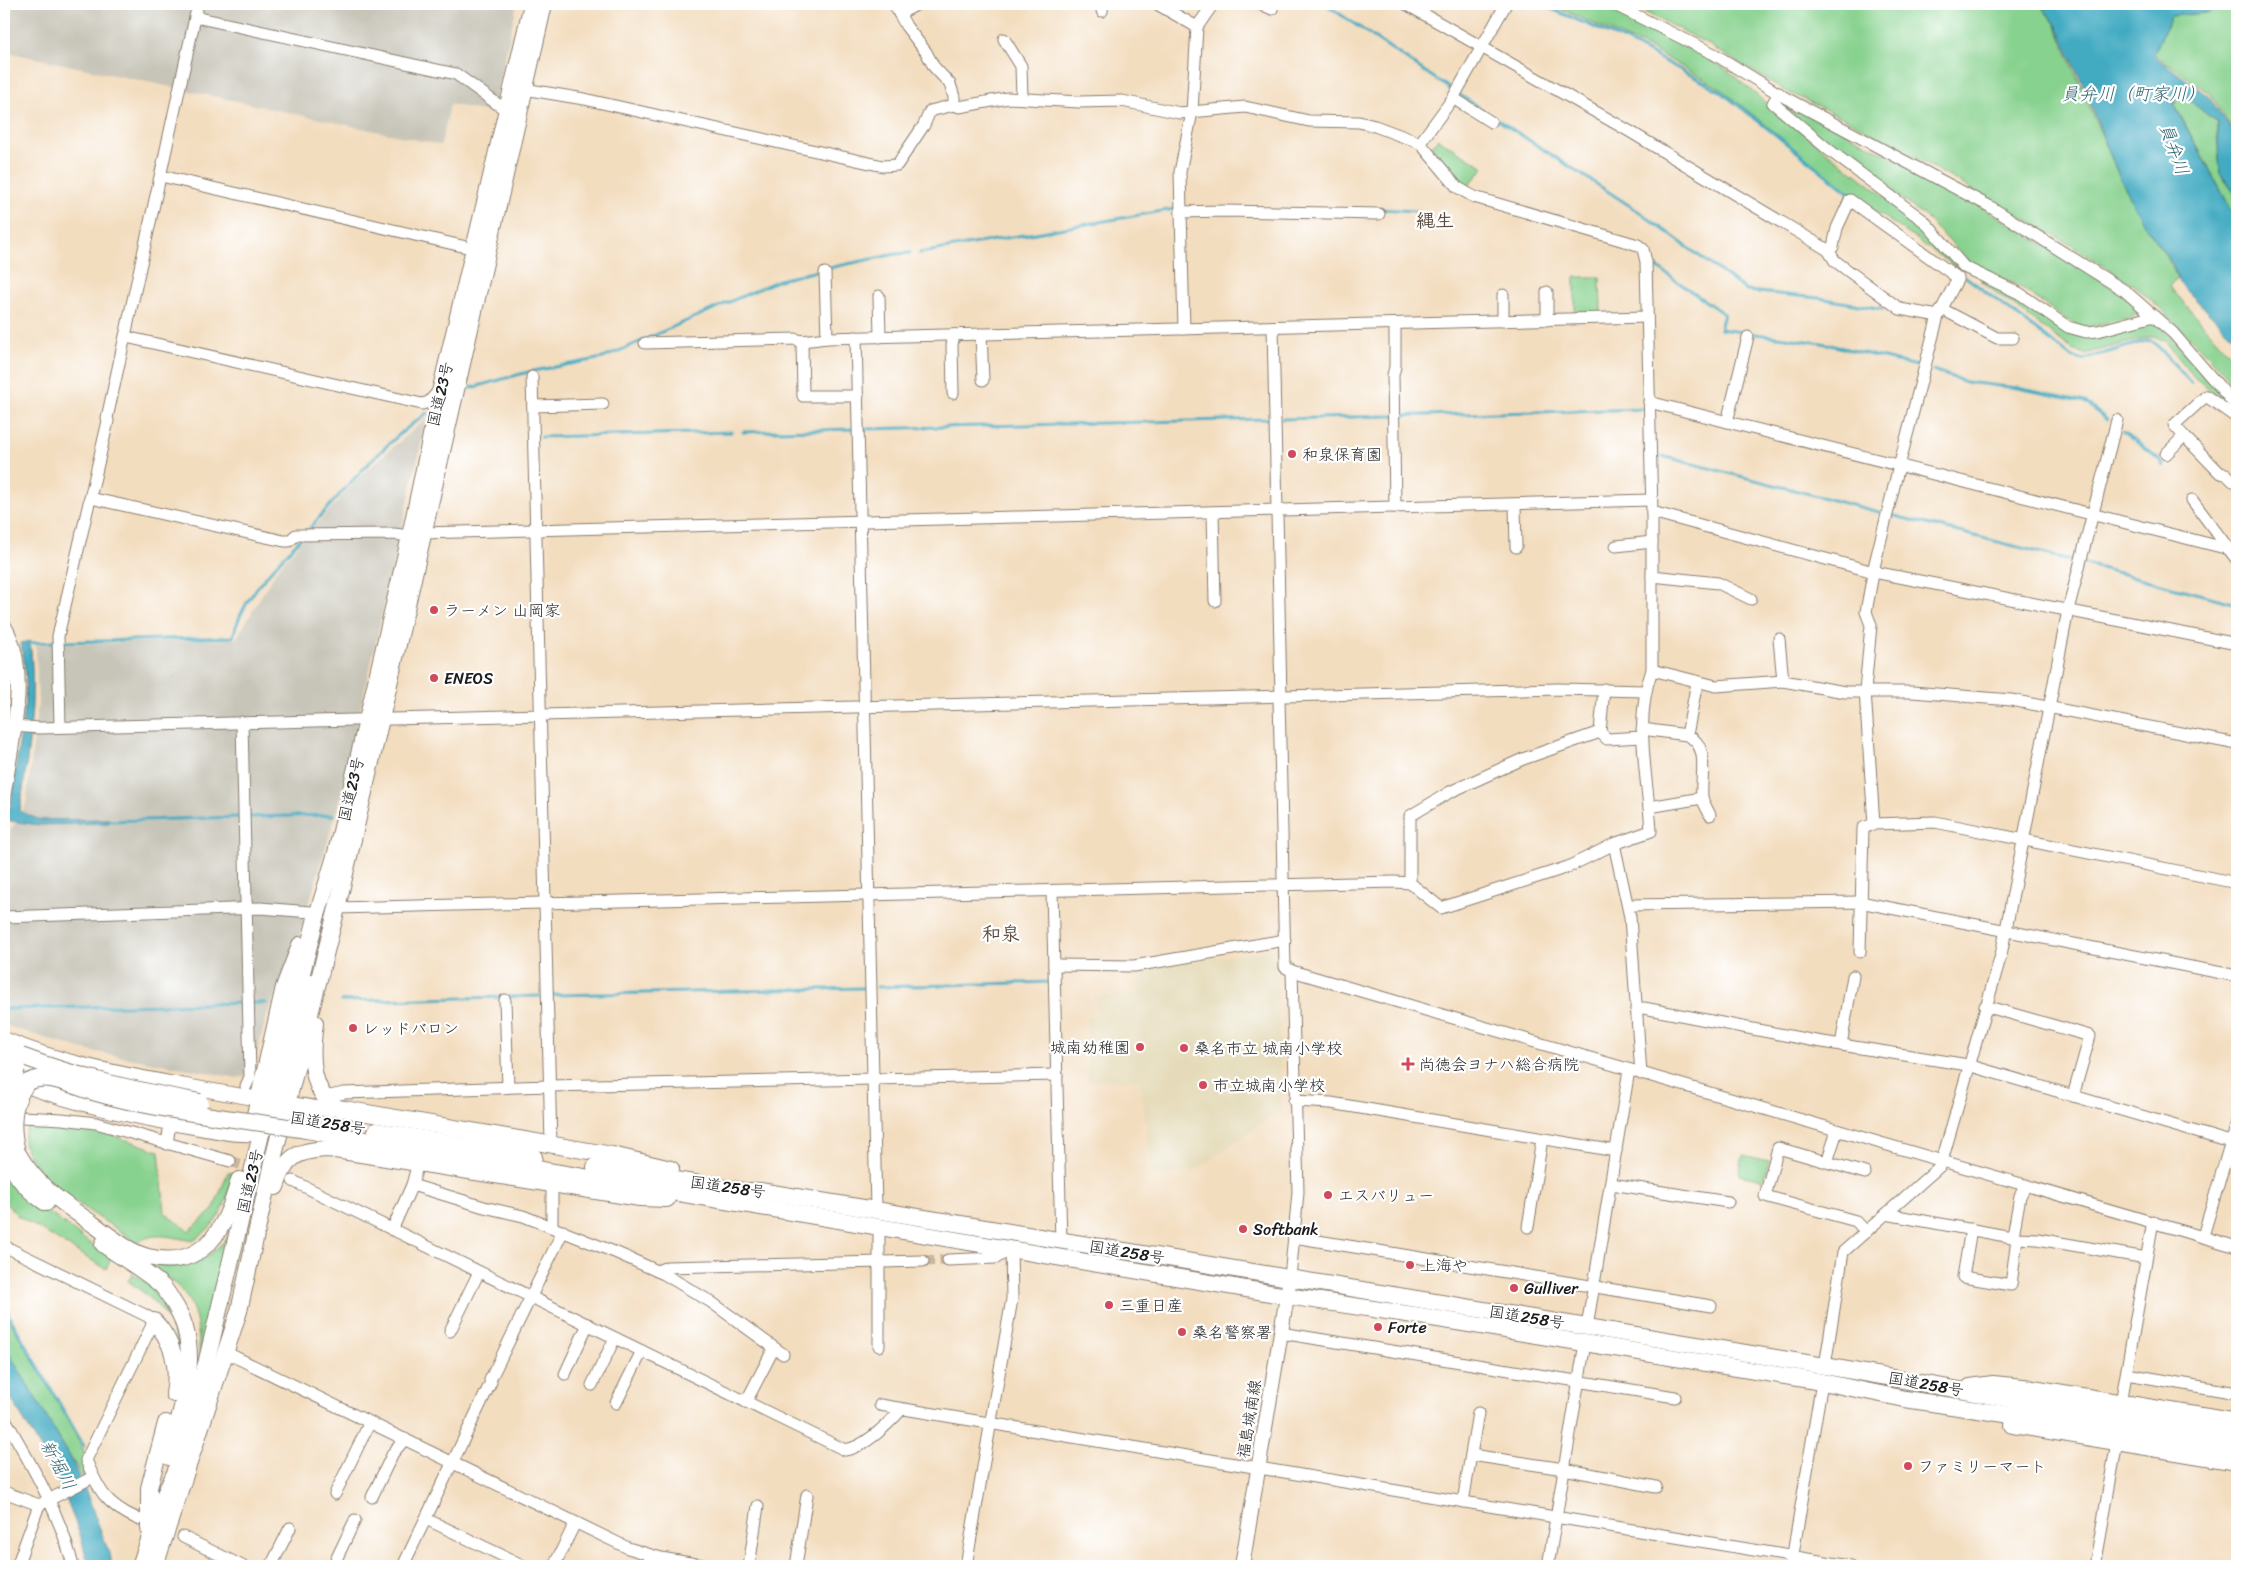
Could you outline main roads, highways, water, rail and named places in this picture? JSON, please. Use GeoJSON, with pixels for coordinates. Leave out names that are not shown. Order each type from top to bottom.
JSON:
{"type":"FeatureCollection","features":[{"type":"Feature","properties":{"kind":"highway","name":"国道23号"},"geometry":{"type":"LineString","coordinates":[[416,534],[441,388],[532,4]]}},
{"type":"Feature","properties":{"kind":"highway","name":"国道23号"},"geometry":{"type":"LineString","coordinates":[[273,1102],[320,970],[336,908],[374,719],[416,534],[544,4]]}},
{"type":"Feature","properties":{"kind":"highway","name":"国道23号"},"geometry":{"type":"LineString","coordinates":[[155,1566],[227,1353],[239,1311],[271,1167],[273,1102],[284,987],[313,917],[316,900],[324,892],[374,719]]}},
{"type":"Feature","properties":{"kind":"highway"},"geometry":{"type":"LineString","coordinates":[[320,970],[319,1004],[312,1058],[316,1082],[325,1097],[338,1108],[424,1128],[612,1155],[760,1191]]}},
{"type":"Feature","properties":{"kind":"highway"},"geometry":{"type":"LineString","coordinates":[[4,1107],[11,1066]]}},
{"type":"Feature","properties":{"kind":"highway","name":"国道258号"},"geometry":{"type":"LineString","coordinates":[[11,1066],[48,1066],[118,1086],[308,1125],[717,1200],[1287,1296],[1586,1335]]}},
{"type":"Feature","properties":{"kind":"highway"},"geometry":{"type":"LineString","coordinates":[[46,1078],[28,1082],[19,1096],[10,1153],[22,1183],[39,1198],[163,1287],[181,1314],[188,1333],[190,1351],[188,1372],[167,1467],[165,1494]]}},
{"type":"Feature","properties":{"kind":"highway","name":"国道258号"},"geometry":{"type":"LineString","coordinates":[[46,1078],[144,1104],[435,1139],[743,1191],[760,1191],[876,1209],[1061,1242],[1290,1278],[1586,1335],[1824,1374],[1956,1389],[2237,1435]]}},
{"type":"Feature","properties":{"kind":"highway"},"geometry":{"type":"LineString","coordinates":[[10,1153],[27,1169],[40,1186],[60,1202],[124,1245],[147,1257],[166,1260],[185,1258],[197,1253],[209,1244],[222,1226],[234,1199],[255,1130],[273,1102]]}},
{"type":"Feature","properties":{"kind":"highway","name":"国道23号"},"geometry":{"type":"LineString","coordinates":[[140,1566],[165,1494],[176,1471],[206,1364],[255,1130]]}},
{"type":"Feature","properties":{"kind":"highway"},"geometry":{"type":"LineString","coordinates":[[239,1311],[281,1170],[286,1163],[302,1152],[328,1149],[419,1161],[552,1185],[640,1198],[717,1200]]}},
{"type":"Feature","properties":{"kind":"highway"},"geometry":{"type":"LineString","coordinates":[[149,1541],[149,1488],[177,1378],[172,1349],[165,1333],[154,1321]]}},
{"type":"Feature","properties":{"kind":"highway","name":"国道258号"},"geometry":{"type":"LineString","coordinates":[[1824,1374],[1905,1398],[2237,1449]]}},
{"type":"Feature","properties":{"kind":"highway"},"geometry":{"type":"LineString","coordinates":[[1956,1389],[1993,1384],[2033,1388],[2237,1422]]}},
{"type":"Feature","properties":{"kind":"highway"},"geometry":{"type":"LineString","coordinates":[[1905,1398],[1948,1415],[2237,1462]]}},
{"type":"Feature","properties":{"kind":"main road"},"geometry":{"type":"LineString","coordinates":[[4,626],[15,654],[17,681],[9,725],[4,792]]}},
{"type":"Feature","properties":{"kind":"main road"},"geometry":{"type":"LineString","coordinates":[[4,1039],[47,1054],[112,1072],[273,1102],[330,1110],[338,1108]]}},
{"type":"Feature","properties":{"kind":"main road"},"geometry":{"type":"LineString","coordinates":[[4,1050],[11,1066],[70,1098],[170,1123],[228,1133],[255,1130]]}},
{"type":"Feature","properties":{"kind":"main road"},"geometry":{"type":"LineString","coordinates":[[47,1054],[63,1065],[140,1099],[229,1116],[255,1130],[270,1146],[271,1167]]}},
{"type":"Feature","properties":{"kind":"main road"},"geometry":{"type":"LineString","coordinates":[[11,1066],[46,1078]]}},
{"type":"Feature","properties":{"kind":"main road","name":"福島城南線"},"geometry":{"type":"LineString","coordinates":[[1242,1566],[1290,1278]]}},
{"type":"Feature","properties":{"kind":"water","name":"員弁川（町家川）"},"geometry":{"type":"Polygon","coordinates":[[[2040,4],[2214,4],[2210,12],[2171,16],[2153,55],[2208,96],[2237,137],[2237,196],[2220,173],[2217,122],[2176,90],[2174,105],[2237,221],[2237,341],[2179,283],[2173,265],[2144,224],[2118,174],[2083,85],[2056,24],[2040,4]]]}},
{"type":"Feature","properties":{"kind":"water"},"geometry":{"type":"Polygon","coordinates":[[[30,641],[33,684],[32,705],[29,747],[20,811],[39,820],[109,819],[109,823],[39,825],[4,820],[4,807],[10,809],[25,701],[26,676],[21,643],[30,641]]]}},
{"type":"Feature","properties":{"kind":"water","name":"新堀川"},"geometry":{"type":"Polygon","coordinates":[[[4,1344],[70,1457],[87,1494],[111,1558],[111,1566],[89,1566],[80,1534],[56,1474],[4,1387],[4,1344]]]}},
{"type":"Feature","properties":{"kind":"waterway"},"geometry":{"type":"LineString","coordinates":[[1325,4],[1452,90]]}},
{"type":"Feature","properties":{"kind":"waterway"},"geometry":{"type":"LineString","coordinates":[[1540,4],[1629,42],[1720,91],[1853,196]]}},
{"type":"Feature","properties":{"kind":"waterway"},"geometry":{"type":"LineString","coordinates":[[1460,95],[1484,111]]}},
{"type":"Feature","properties":{"kind":"waterway"},"geometry":{"type":"LineString","coordinates":[[1492,116],[1641,213],[1747,291],[1819,298],[1883,309]]}},
{"type":"Feature","properties":{"kind":"waterway"},"geometry":{"type":"LineString","coordinates":[[920,253],[1174,209]]}},
{"type":"Feature","properties":{"kind":"waterway"},"geometry":{"type":"LineString","coordinates":[[1379,209],[1418,211]]}},
{"type":"Feature","properties":{"kind":"waterway"},"geometry":{"type":"LineString","coordinates":[[1629,248],[1639,254]]}},
{"type":"Feature","properties":{"kind":"waterway"},"geometry":{"type":"LineString","coordinates":[[471,388],[528,372],[603,358],[779,280],[896,254],[910,253]]}},
{"type":"Feature","properties":{"kind":"waterway"},"geometry":{"type":"LineString","coordinates":[[1655,266],[1724,314],[1720,329],[1822,343],[1917,366]]}},
{"type":"Feature","properties":{"kind":"waterway"},"geometry":{"type":"LineString","coordinates":[[1966,277],[2072,357],[2081,360],[2149,340],[2156,344],[2191,383]]}},
{"type":"Feature","properties":{"kind":"waterway"},"geometry":{"type":"LineString","coordinates":[[1933,370],[1965,382],[2018,388],[2085,402],[2107,420]]}},
{"type":"Feature","properties":{"kind":"waterway"},"geometry":{"type":"LineString","coordinates":[[1282,419],[1643,409]]}},
{"type":"Feature","properties":{"kind":"waterway"},"geometry":{"type":"LineString","coordinates":[[307,531],[349,484],[394,439],[427,413]]}},
{"type":"Feature","properties":{"kind":"waterway"},"geometry":{"type":"LineString","coordinates":[[863,429],[1268,419]]}},
{"type":"Feature","properties":{"kind":"waterway"},"geometry":{"type":"LineString","coordinates":[[743,432],[852,429]]}},
{"type":"Feature","properties":{"kind":"waterway"},"geometry":{"type":"LineString","coordinates":[[541,437],[731,432]]}},
{"type":"Feature","properties":{"kind":"waterway"},"geometry":{"type":"LineString","coordinates":[[2123,432],[2159,459],[2163,466]]}},
{"type":"Feature","properties":{"kind":"waterway"},"geometry":{"type":"LineString","coordinates":[[1662,456],[1883,513]]}},
{"type":"Feature","properties":{"kind":"waterway"},"geometry":{"type":"LineString","coordinates":[[1891,515],[2074,561]]}},
{"type":"Feature","properties":{"kind":"waterway"},"geometry":{"type":"LineString","coordinates":[[61,642],[233,637],[237,622],[252,595],[270,571],[301,538]]}},
{"type":"Feature","properties":{"kind":"waterway"},"geometry":{"type":"LineString","coordinates":[[2085,564],[2237,604]]}},
{"type":"Feature","properties":{"kind":"waterway"},"geometry":{"type":"LineString","coordinates":[[29,643],[55,642]]}},
{"type":"Feature","properties":{"kind":"waterway"},"geometry":{"type":"LineString","coordinates":[[249,817],[334,815]]}},
{"type":"Feature","properties":{"kind":"waterway"},"geometry":{"type":"LineString","coordinates":[[109,821],[238,817]]}},
{"type":"Feature","properties":{"kind":"waterway"},"geometry":{"type":"LineString","coordinates":[[877,987],[1051,982]]}},
{"type":"Feature","properties":{"kind":"waterway"},"geometry":{"type":"LineString","coordinates":[[553,995],[864,988]]}},
{"type":"Feature","properties":{"kind":"waterway"},"geometry":{"type":"LineString","coordinates":[[341,1001],[540,996]]}},
{"type":"Feature","properties":{"kind":"waterway"},"geometry":{"type":"LineString","coordinates":[[4,1009],[244,1003]]}},
{"type":"Feature","properties":{"kind":"waterway"},"geometry":{"type":"LineString","coordinates":[[252,1003],[266,1003]]}},
{"type":"Feature","properties":{"kind":"waterway"},"geometry":{"type":"LineString","coordinates":[[4,1307],[84,1446]]}},
{"type":"Feature","properties":{"kind":"waterway"},"geometry":{"type":"LineString","coordinates":[[114,1498],[138,1510]]}},
{"type":"Feature","properties":{"kind":"tunnel"},"geometry":{"type":"LineString","coordinates":[[230,1161],[277,1176]]}},
{"type":"Feature","properties":{"kind":"tunnel"},"geometry":{"type":"LineString","coordinates":[[923,1261],[948,1260]]}},
{"type":"Feature","properties":{"kind":"place","name":"和泉保育園"},"geometry":{"type":"Point","coordinates":[1292,454]}},
{"type":"Feature","properties":{"kind":"place","name":"ラーメン 山岡家"},"geometry":{"type":"Point","coordinates":[434,610]}},
{"type":"Feature","properties":{"kind":"place","name":"ENEOS"},"geometry":{"type":"Point","coordinates":[434,678]}},
{"type":"Feature","properties":{"kind":"place","name":"レッドバロン"},"geometry":{"type":"Point","coordinates":[353,1028]}},
{"type":"Feature","properties":{"kind":"place","name":"城南幼稚園"},"geometry":{"type":"Point","coordinates":[1140,1047]}},
{"type":"Feature","properties":{"kind":"place","name":"桑名市立 城南小学校"},"geometry":{"type":"Point","coordinates":[1184,1048]}},
{"type":"Feature","properties":{"kind":"place","name":"尚徳会ヨナハ総合病院"},"geometry":{"type":"Point","coordinates":[1408,1064]}},
{"type":"Feature","properties":{"kind":"place","name":"市立城南小学校"},"geometry":{"type":"Point","coordinates":[1203,1085]}},
{"type":"Feature","properties":{"kind":"place","name":"エスバリュー"},"geometry":{"type":"Point","coordinates":[1328,1195]}},
{"type":"Feature","properties":{"kind":"place","name":"Softbank"},"geometry":{"type":"Point","coordinates":[1243,1229]}},
{"type":"Feature","properties":{"kind":"place","name":"上海や"},"geometry":{"type":"Point","coordinates":[1410,1265]}},
{"type":"Feature","properties":{"kind":"place","name":"Gulliver"},"geometry":{"type":"Point","coordinates":[1514,1288]}},
{"type":"Feature","properties":{"kind":"place","name":"三重日産"},"geometry":{"type":"Point","coordinates":[1109,1305]}},
{"type":"Feature","properties":{"kind":"place","name":"Forte"},"geometry":{"type":"Point","coordinates":[1378,1327]}},
{"type":"Feature","properties":{"kind":"place","name":"桑名警察署"},"geometry":{"type":"Point","coordinates":[1182,1332]}},
{"type":"Feature","properties":{"kind":"place","name":"ファミリーマート"},"geometry":{"type":"Point","coordinates":[1908,1466]}},
{"type":"Feature","properties":{"kind":"district","name":"縄生"},"geometry":{"type":"Point","coordinates":[1435,220]}},
{"type":"Feature","properties":{"kind":"district","name":"和泉"},"geometry":{"type":"Point","coordinates":[1001,933]}},
{"type":"Feature","properties":{"kind":"water label","name":"員弁川"},"geometry":{"type":"Point","coordinates":[2174,149]}}]}
